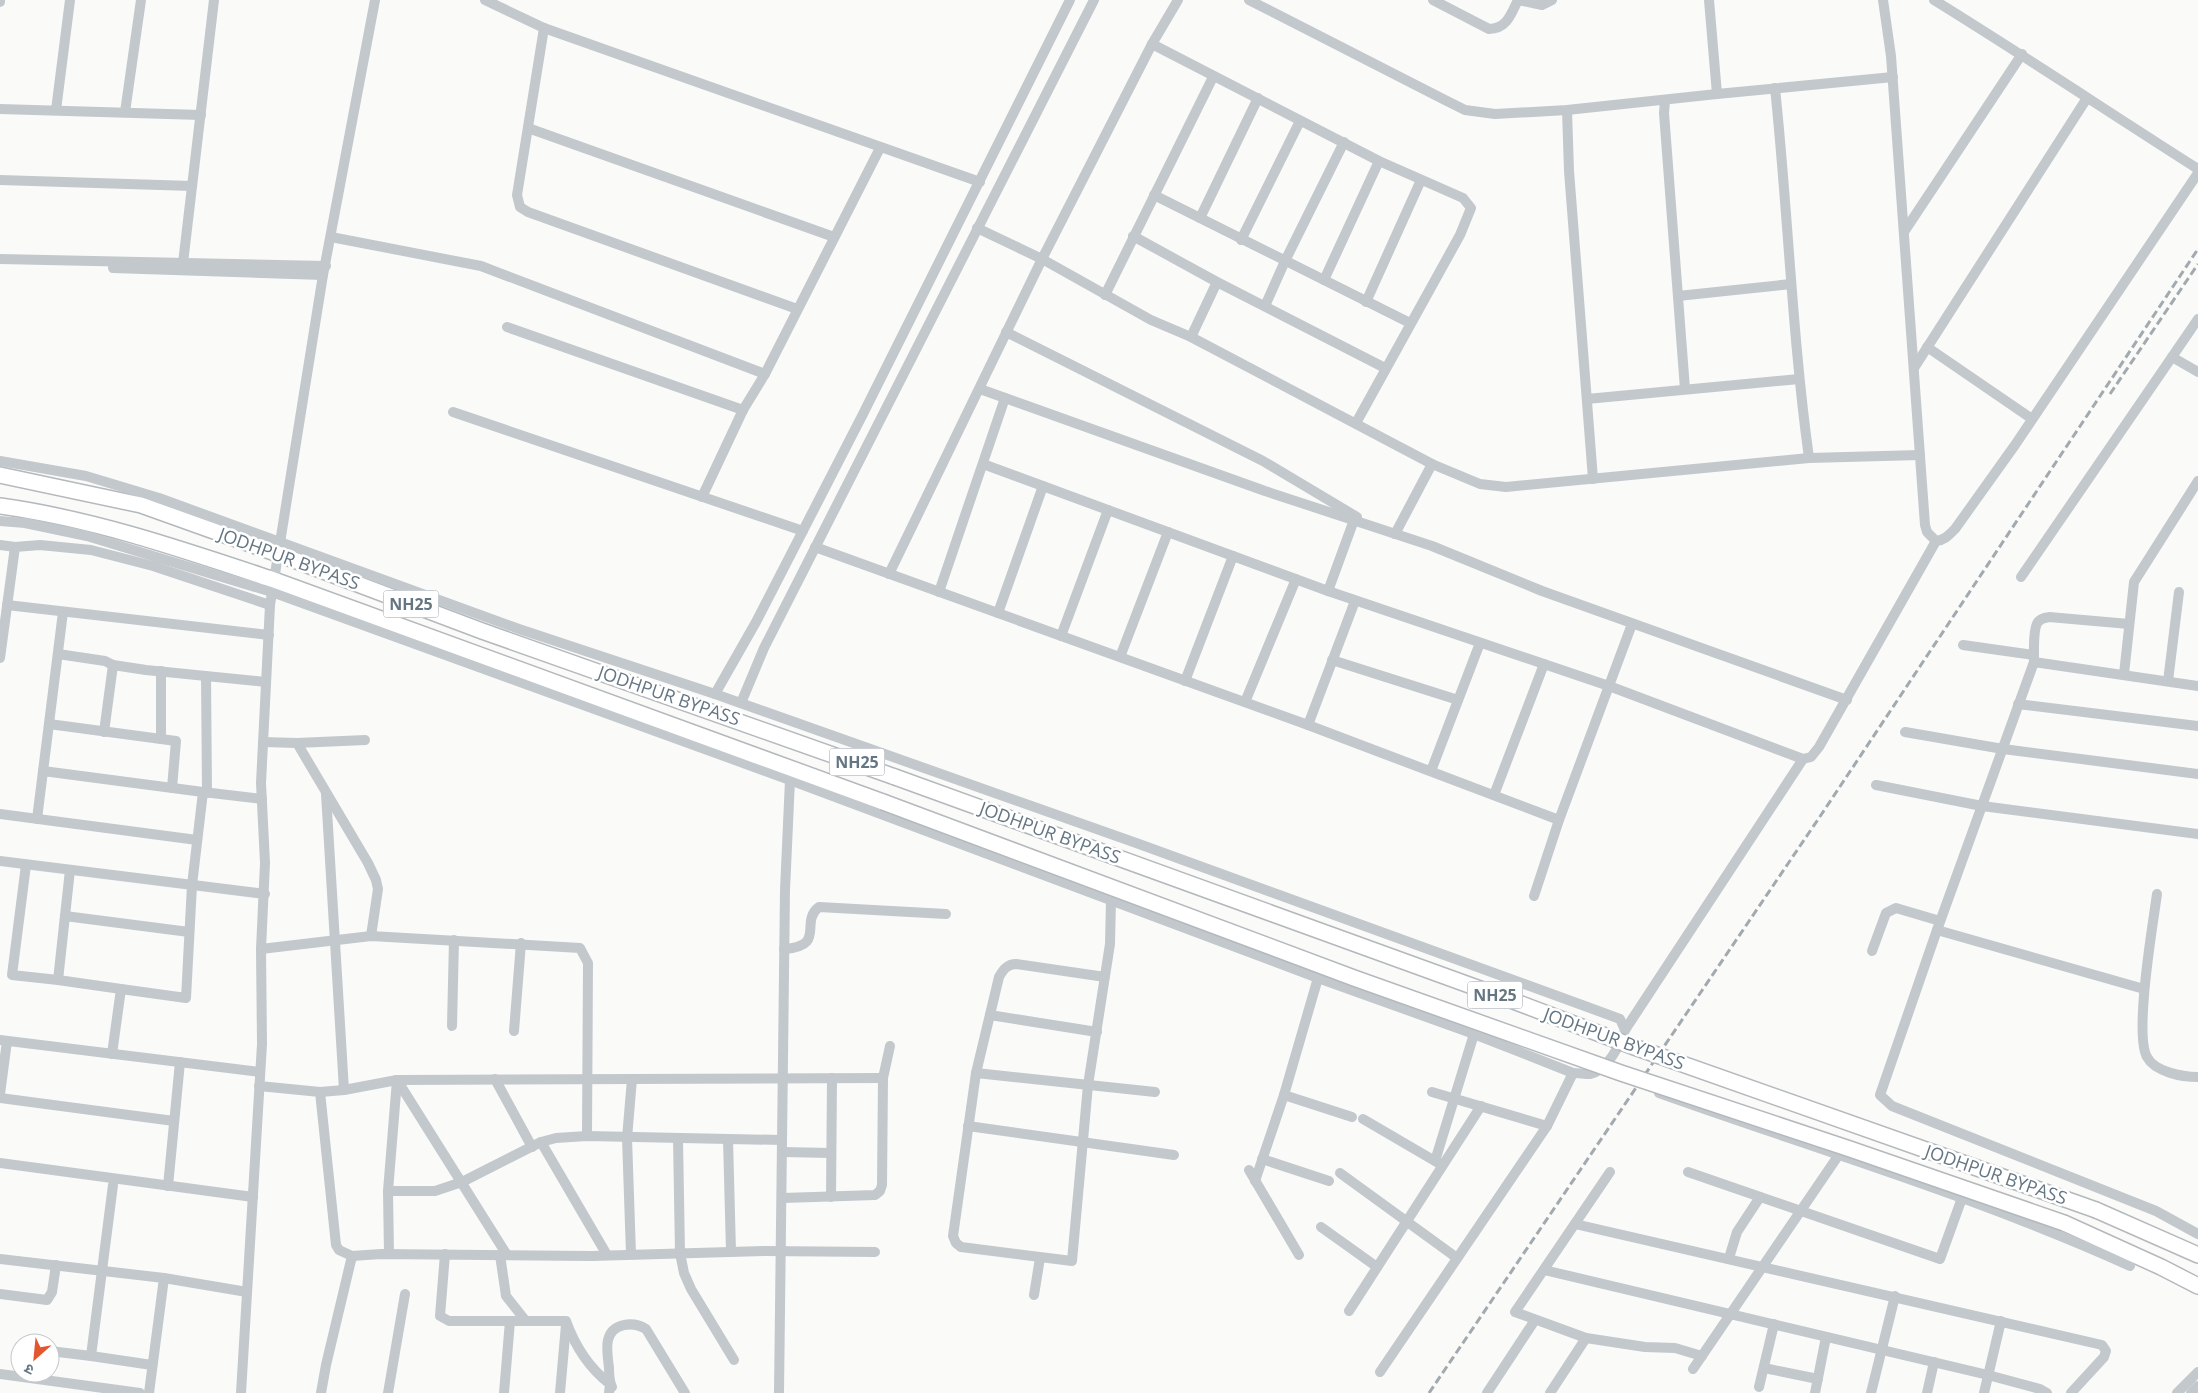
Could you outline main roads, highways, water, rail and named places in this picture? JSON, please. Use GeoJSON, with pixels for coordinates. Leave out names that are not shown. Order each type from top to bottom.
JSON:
{"type":"FeatureCollection","features":[{"type":"Feature","properties":{"kind":"highway","name":"JODHPUR BYPASS"},"geometry":{"type":"LineString","coordinates":[[0,475],[141,505],[279,548],[482,631],[895,777],[1516,1002],[1637,1048],[2096,1210],[2198,1255]]}},
{"type":"Feature","properties":{"kind":"highway"},"geometry":{"type":"LineString","coordinates":[[0,506],[99,525],[188,552],[273,586],[883,802],[1354,978],[1611,1070],[1850,1148],[2064,1223],[2153,1263],[2198,1286]]}},
{"type":"Feature","properties":{"kind":"railway"},"geometry":{"type":"LineString","coordinates":[[1429,1393],[1821,815],[2198,249]]}},
{"type":"Feature","properties":{"kind":"railway"},"geometry":{"type":"LineString","coordinates":[[2110,394],[2198,264]]}}]}
